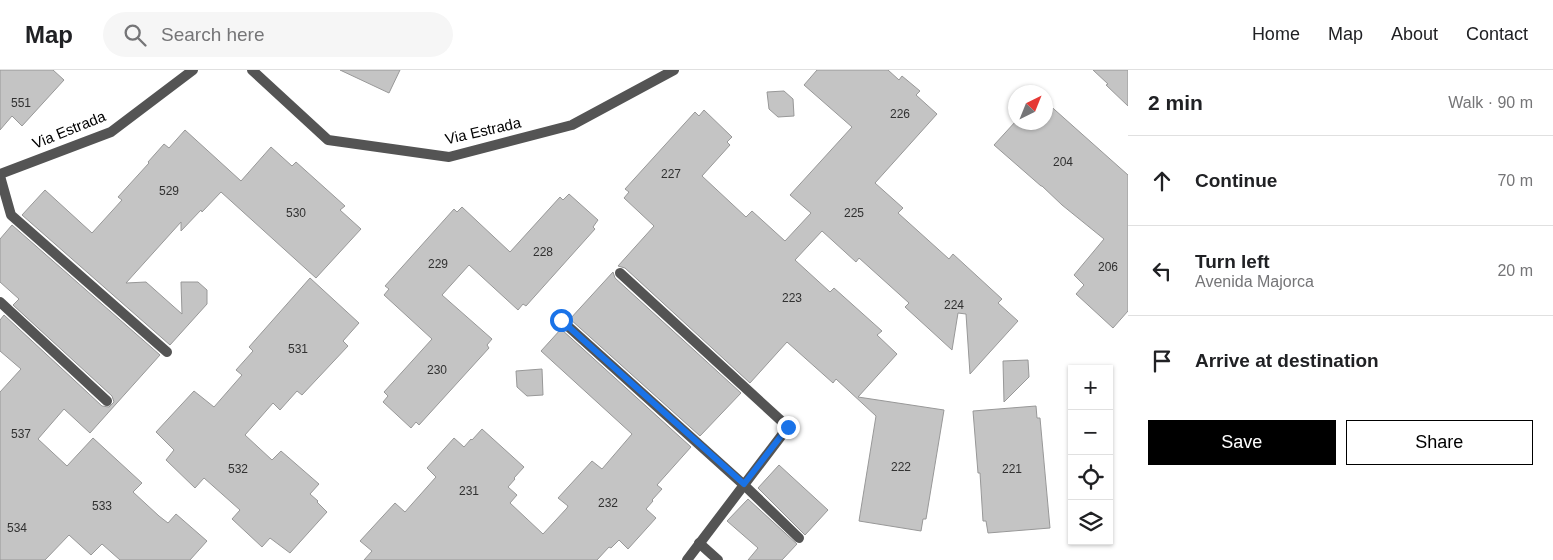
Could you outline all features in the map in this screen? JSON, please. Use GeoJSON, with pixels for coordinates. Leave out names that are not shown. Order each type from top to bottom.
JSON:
{"type":"FeatureCollection","features":[{"type":"Feature","properties":{"kind":"street","name":"Via Estrada"},"geometry":{"type":"LineString","coordinates":[[0,175],[111,132],[193,70]]}},
{"type":"Feature","properties":{"kind":"street","name":"Via Estrada"},"geometry":{"type":"LineString","coordinates":[[252,70],[328,140],[449,157],[572,125],[674,70]]}},
{"type":"Feature","properties":{"kind":"street"},"geometry":{"type":"LineString","coordinates":[[0,175],[11,215],[167,352]]}},
{"type":"Feature","properties":{"kind":"street"},"geometry":{"type":"LineString","coordinates":[[620,273],[788,427],[686,560]]}},
{"type":"Feature","properties":{"kind":"street"},"geometry":{"type":"LineString","coordinates":[[0,302],[107,401]]}},
{"type":"Feature","properties":{"kind":"street"},"geometry":{"type":"LineString","coordinates":[[561,320],[744,484],[800,538]]}},
{"type":"Feature","properties":{"kind":"street"},"geometry":{"type":"LineString","coordinates":[[700,543],[718,560]]}},
{"type":"Feature","properties":{"kind":"building"},"geometry":{"type":"Polygon","coordinates":[[[0,70],[53,70],[64,80],[22,126],[12,116],[0,130],[0,70]]]}},
{"type":"Feature","properties":{"kind":"building"},"geometry":{"type":"Polygon","coordinates":[[[340,70],[400,70],[389,93],[340,70]]]}},
{"type":"Feature","properties":{"kind":"building"},"geometry":{"type":"Polygon","coordinates":[[[817,70],[888,70],[899,80],[902,76],[920,91],[916,95],[937,114],[875,183],[903,208],[898,213],[949,259],[953,254],[1002,299],[998,303],[1018,321],[970,374],[966,314],[958,313],[952,350],[905,307],[909,303],[859,258],[856,262],[822,231],[795,260],[830,292],[834,288],[882,331],[877,335],[897,354],[858,397],[944,410],[926,519],[923,519],[921,531],[859,521],[876,416],[836,379],[833,383],[787,342],[750,383],[625,268],[618,266],[654,226],[624,198],[629,192],[625,189],[695,112],[699,116],[704,110],[732,137],[727,142],[730,145],[702,176],[746,217],[752,211],[785,241],[811,213],[790,195],[852,127],[804,85],[817,70]]]}},
{"type":"Feature","properties":{"kind":"building"},"geometry":{"type":"Polygon","coordinates":[[[1093,70],[1128,70],[1128,106],[1106,85],[1108,84],[1093,70]]]}},
{"type":"Feature","properties":{"kind":"building"},"geometry":{"type":"Polygon","coordinates":[[[784,91],[793,99],[794,116],[778,117],[769,109],[767,92],[784,91]]]}},
{"type":"Feature","properties":{"kind":"building"},"geometry":{"type":"Polygon","coordinates":[[[1053,108],[1128,175],[1128,311],[1113,328],[1076,294],[1084,285],[1074,275],[1104,239],[994,145],[1008,130],[1053,130],[1053,108]]]}},
{"type":"Feature","properties":{"kind":"building"},"geometry":{"type":"Polygon","coordinates":[[[185,130],[241,181],[271,147],[292,166],[296,162],[345,206],[340,210],[361,229],[316,278],[221,192],[181,231],[181,222],[126,283],[146,282],[182,314],[181,282],[198,282],[207,290],[207,304],[170,345],[22,215],[45,190],[92,233],[122,200],[118,197],[164,144],[169,148],[185,130]]]}},
{"type":"Feature","properties":{"kind":"building"},"geometry":{"type":"Polygon","coordinates":[[[569,194],[598,220],[593,227],[595,229],[526,306],[523,304],[518,310],[469,265],[442,295],[492,339],[487,345],[489,348],[419,425],[416,422],[411,428],[383,402],[388,396],[384,392],[432,339],[384,295],[389,289],[385,286],[454,209],[457,212],[462,207],[510,252],[560,197],[563,200],[569,194]]]}},
{"type":"Feature","properties":{"kind":"building"},"geometry":{"type":"Polygon","coordinates":[[[12,225],[160,355],[90,433],[64,409],[38,439],[67,466],[93,438],[142,483],[133,492],[159,516],[168,523],[176,514],[207,541],[190,560],[120,560],[102,544],[91,555],[69,535],[45,560],[0,560],[0,392],[21,369],[0,351],[0,320],[4,315],[102,406],[109,407],[114,402],[112,396],[13,305],[19,299],[0,282],[0,239],[12,225]]]}},
{"type":"Feature","properties":{"kind":"building"},"geometry":{"type":"Polygon","coordinates":[[[613,272],[615,278],[741,393],[700,436],[570,319],[613,272]]]}},
{"type":"Feature","properties":{"kind":"building"},"geometry":{"type":"Polygon","coordinates":[[[310,278],[359,323],[343,341],[348,346],[302,395],[297,391],[280,410],[273,403],[245,435],[272,460],[281,451],[319,484],[310,494],[327,512],[290,553],[270,538],[262,547],[232,519],[240,510],[204,478],[195,488],[166,460],[174,450],[156,432],[194,391],[214,407],[242,375],[236,370],[253,351],[249,347],[310,278]]]}},
{"type":"Feature","properties":{"kind":"building"},"geometry":{"type":"Polygon","coordinates":[[[561,329],[691,447],[657,485],[662,489],[646,509],[656,518],[628,549],[619,540],[611,548],[609,547],[597,560],[364,560],[372,551],[360,541],[395,503],[405,512],[436,477],[427,468],[454,438],[464,447],[482,429],[524,467],[508,487],[517,495],[510,503],[543,534],[568,506],[558,498],[592,461],[602,469],[632,434],[541,351],[561,329]]]}},
{"type":"Feature","properties":{"kind":"building"},"geometry":{"type":"Polygon","coordinates":[[[1028,360],[1029,377],[1004,402],[1003,361],[1028,360]]]}},
{"type":"Feature","properties":{"kind":"building"},"geometry":{"type":"Polygon","coordinates":[[[542,369],[543,395],[527,396],[517,387],[516,371],[542,369]]]}},
{"type":"Feature","properties":{"kind":"building"},"geometry":{"type":"Polygon","coordinates":[[[1036,406],[1037,418],[1040,418],[1050,528],[988,533],[986,521],[983,521],[973,411],[1036,406]]]}},
{"type":"Feature","properties":{"kind":"building"},"geometry":{"type":"Polygon","coordinates":[[[779,465],[828,510],[805,535],[758,488],[779,465]]]}},
{"type":"Feature","properties":{"kind":"building"},"geometry":{"type":"Polygon","coordinates":[[[748,499],[797,544],[782,560],[748,560],[758,548],[727,521],[748,499]]]}},
{"type":"Feature","properties":{"kind":"route"},"geometry":{"type":"LineString","coordinates":[[561,320],[744,484],[788,427]]}}]}
